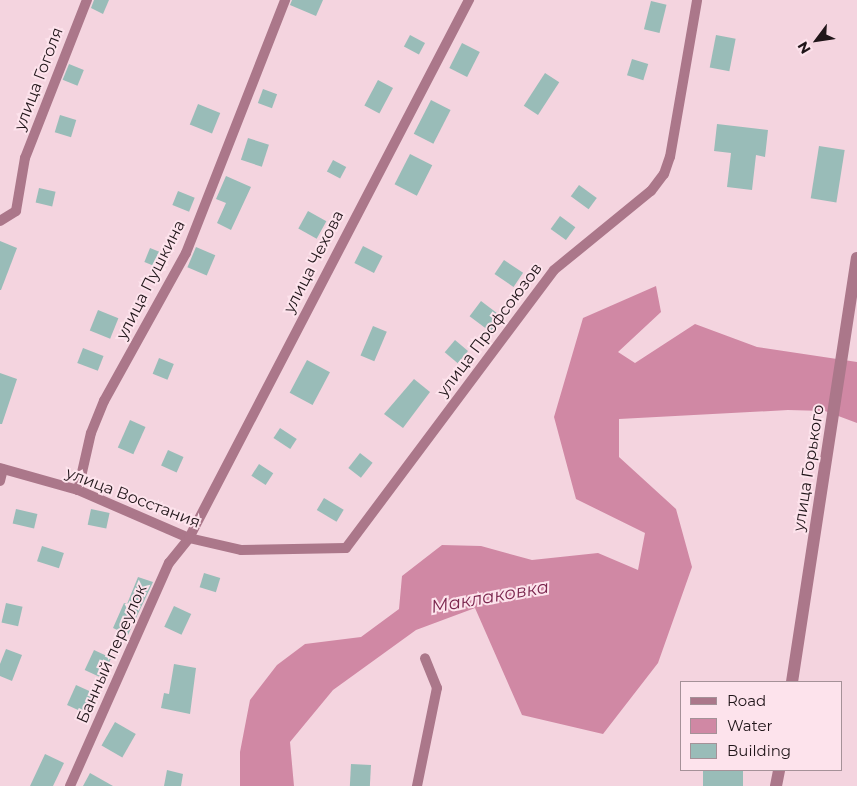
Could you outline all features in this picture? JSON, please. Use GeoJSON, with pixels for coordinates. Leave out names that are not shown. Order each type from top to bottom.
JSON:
{"type":"FeatureCollection","features":[{"type":"Feature","properties":{"kind":"street","name":"улица Гоголя"},"geometry":{"type":"LineString","coordinates":[[0,221],[16,211],[25,158],[87,0]]}},
{"type":"Feature","properties":{"kind":"street","name":"улица Пушкина"},"geometry":{"type":"LineString","coordinates":[[78,490],[91,433],[104,401],[186,253],[285,0]]}},
{"type":"Feature","properties":{"kind":"street","name":"улица Чехова"},"geometry":{"type":"LineString","coordinates":[[189,538],[469,0]]}},
{"type":"Feature","properties":{"kind":"street","name":"улица Профсоюзов"},"geometry":{"type":"LineString","coordinates":[[346,548],[554,270],[650,191],[664,174],[670,157],[697,0]]}},
{"type":"Feature","properties":{"kind":"street","name":"улица Горького"},"geometry":{"type":"LineString","coordinates":[[792,681],[856,266]]}},
{"type":"Feature","properties":{"kind":"street","name":"улица Восстания"},"geometry":{"type":"LineString","coordinates":[[1,469],[78,490],[189,538],[241,550],[346,548]]}},
{"type":"Feature","properties":{"kind":"street"},"geometry":{"type":"LineString","coordinates":[[0,481],[1,469]]}},
{"type":"Feature","properties":{"kind":"street","name":"Банный переулок"},"geometry":{"type":"LineString","coordinates":[[70,786],[169,563],[189,538]]}},
{"type":"Feature","properties":{"kind":"street"},"geometry":{"type":"LineString","coordinates":[[417,786],[437,688],[425,658]]}},
{"type":"Feature","properties":{"kind":"street"},"geometry":{"type":"LineString","coordinates":[[776,786],[778,771]]}},
{"type":"Feature","properties":{"kind":"water","name":"Маклаковка"},"geometry":{"type":"Polygon","coordinates":[[[656,286],[661,312],[618,352],[635,363],[695,324],[757,347],[857,362],[857,423],[825,411],[788,410],[619,419],[619,457],[676,509],[692,567],[658,663],[603,734],[522,715],[475,608],[416,630],[333,690],[290,742],[294,786],[240,786],[240,752],[250,700],[277,665],[305,644],[361,637],[399,609],[402,576],[442,545],[481,546],[532,560],[598,553],[638,570],[645,533],[576,499],[554,417],[583,318],[656,286]]]}},
{"type":"Feature","properties":{"kind":"building"},"geometry":{"type":"Polygon","coordinates":[[[94,0],[109,0],[103,14],[91,8],[94,0]]]}},
{"type":"Feature","properties":{"kind":"building"},"geometry":{"type":"Polygon","coordinates":[[[292,0],[323,0],[316,16],[290,5],[292,0]]]}},
{"type":"Feature","properties":{"kind":"building"},"geometry":{"type":"Polygon","coordinates":[[[651,1],[667,5],[660,33],[644,29],[651,1]]]}},
{"type":"Feature","properties":{"kind":"building"},"geometry":{"type":"Polygon","coordinates":[[[410,35],[425,43],[419,54],[404,46],[410,35]]]}},
{"type":"Feature","properties":{"kind":"building"},"geometry":{"type":"Polygon","coordinates":[[[716,35],[736,39],[729,71],[710,67],[716,35]]]}},
{"type":"Feature","properties":{"kind":"building"},"geometry":{"type":"Polygon","coordinates":[[[462,43],[480,52],[467,77],[449,68],[462,43]]]}},
{"type":"Feature","properties":{"kind":"building"},"geometry":{"type":"Polygon","coordinates":[[[632,59],[648,64],[643,80],[627,75],[632,59]]]}},
{"type":"Feature","properties":{"kind":"building"},"geometry":{"type":"Polygon","coordinates":[[[69,64],[84,70],[77,86],[63,80],[69,64]]]}},
{"type":"Feature","properties":{"kind":"building"},"geometry":{"type":"Polygon","coordinates":[[[545,73],[559,82],[538,115],[524,106],[545,73]]]}},
{"type":"Feature","properties":{"kind":"building"},"geometry":{"type":"Polygon","coordinates":[[[378,80],[393,88],[379,114],[364,106],[378,80]]]}},
{"type":"Feature","properties":{"kind":"building"},"geometry":{"type":"Polygon","coordinates":[[[263,89],[277,94],[272,108],[258,103],[263,89]]]}},
{"type":"Feature","properties":{"kind":"building"},"geometry":{"type":"Polygon","coordinates":[[[431,100],[451,110],[433,144],[414,134],[431,100]]]}},
{"type":"Feature","properties":{"kind":"building"},"geometry":{"type":"Polygon","coordinates":[[[198,104],[220,113],[212,133],[190,124],[198,104]]]}},
{"type":"Feature","properties":{"kind":"building"},"geometry":{"type":"Polygon","coordinates":[[[60,115],[76,120],[71,137],[55,132],[60,115]]]}},
{"type":"Feature","properties":{"kind":"building"},"geometry":{"type":"Polygon","coordinates":[[[717,124],[768,130],[765,157],[756,155],[752,190],[727,187],[731,153],[714,151],[717,124]]]}},
{"type":"Feature","properties":{"kind":"building"},"geometry":{"type":"Polygon","coordinates":[[[248,138],[269,145],[262,167],[241,160],[248,138]]]}},
{"type":"Feature","properties":{"kind":"building"},"geometry":{"type":"Polygon","coordinates":[[[819,146],[845,150],[836,202],[811,198],[819,146]]]}},
{"type":"Feature","properties":{"kind":"building"},"geometry":{"type":"Polygon","coordinates":[[[410,154],[432,165],[417,196],[395,184],[410,154]]]}},
{"type":"Feature","properties":{"kind":"building"},"geometry":{"type":"Polygon","coordinates":[[[333,160],[346,167],[340,179],[327,171],[333,160]]]}},
{"type":"Feature","properties":{"kind":"building"},"geometry":{"type":"Polygon","coordinates":[[[226,176],[251,187],[231,230],[217,223],[226,203],[216,199],[226,176]]]}},
{"type":"Feature","properties":{"kind":"building"},"geometry":{"type":"Polygon","coordinates":[[[579,185],[597,198],[589,209],[571,196],[579,185]]]}},
{"type":"Feature","properties":{"kind":"building"},"geometry":{"type":"Polygon","coordinates":[[[39,188],[56,192],[52,206],[36,203],[39,188]]]}},
{"type":"Feature","properties":{"kind":"building"},"geometry":{"type":"Polygon","coordinates":[[[178,191],[195,198],[189,212],[172,205],[178,191]]]}},
{"type":"Feature","properties":{"kind":"building"},"geometry":{"type":"Polygon","coordinates":[[[308,211],[326,221],[317,239],[298,228],[308,211]]]}},
{"type":"Feature","properties":{"kind":"building"},"geometry":{"type":"Polygon","coordinates":[[[560,216],[575,227],[566,240],[551,229],[560,216]]]}},
{"type":"Feature","properties":{"kind":"building"},"geometry":{"type":"Polygon","coordinates":[[[0,241],[17,248],[1,290],[0,290],[0,241]]]}},
{"type":"Feature","properties":{"kind":"building"},"geometry":{"type":"Polygon","coordinates":[[[363,246],[383,256],[374,273],[354,263],[363,246]]]}},
{"type":"Feature","properties":{"kind":"building"},"geometry":{"type":"Polygon","coordinates":[[[196,247],[215,255],[207,275],[187,267],[196,247]]]}},
{"type":"Feature","properties":{"kind":"building"},"geometry":{"type":"Polygon","coordinates":[[[150,248],[167,255],[161,269],[144,262],[150,248]]]}},
{"type":"Feature","properties":{"kind":"building"},"geometry":{"type":"Polygon","coordinates":[[[504,260],[523,273],[514,287],[494,274],[504,260]]]}},
{"type":"Feature","properties":{"kind":"building"},"geometry":{"type":"Polygon","coordinates":[[[481,301],[502,317],[490,332],[470,316],[481,301]]]}},
{"type":"Feature","properties":{"kind":"building"},"geometry":{"type":"Polygon","coordinates":[[[98,310],[118,318],[110,339],[90,330],[98,310]]]}},
{"type":"Feature","properties":{"kind":"building"},"geometry":{"type":"Polygon","coordinates":[[[373,326],[387,332],[374,361],[360,355],[373,326]]]}},
{"type":"Feature","properties":{"kind":"building"},"geometry":{"type":"Polygon","coordinates":[[[455,340],[468,351],[458,363],[445,352],[455,340]]]}},
{"type":"Feature","properties":{"kind":"building"},"geometry":{"type":"Polygon","coordinates":[[[83,348],[104,356],[98,371],[77,363],[83,348]]]}},
{"type":"Feature","properties":{"kind":"building"},"geometry":{"type":"Polygon","coordinates":[[[159,358],[174,364],[167,380],[153,374],[159,358]]]}},
{"type":"Feature","properties":{"kind":"building"},"geometry":{"type":"Polygon","coordinates":[[[307,360],[330,372],[313,405],[290,393],[307,360]]]}},
{"type":"Feature","properties":{"kind":"building"},"geometry":{"type":"Polygon","coordinates":[[[0,373],[17,379],[2,424],[0,424],[0,373]]]}},
{"type":"Feature","properties":{"kind":"building"},"geometry":{"type":"Polygon","coordinates":[[[414,379],[430,392],[403,428],[384,414],[414,379]]]}},
{"type":"Feature","properties":{"kind":"building"},"geometry":{"type":"Polygon","coordinates":[[[130,420],[146,427],[133,454],[118,447],[130,420]]]}},
{"type":"Feature","properties":{"kind":"building"},"geometry":{"type":"Polygon","coordinates":[[[280,428],[297,439],[290,449],[273,438],[280,428]]]}},
{"type":"Feature","properties":{"kind":"building"},"geometry":{"type":"Polygon","coordinates":[[[168,450],[184,457],[177,472],[161,466],[168,450]]]}},
{"type":"Feature","properties":{"kind":"building"},"geometry":{"type":"Polygon","coordinates":[[[360,453],[373,463],[361,478],[348,468],[360,453]]]}},
{"type":"Feature","properties":{"kind":"building"},"geometry":{"type":"Polygon","coordinates":[[[259,464],[273,473],[266,485],[251,476],[259,464]]]}},
{"type":"Feature","properties":{"kind":"building"},"geometry":{"type":"Polygon","coordinates":[[[324,498],[344,510],[337,522],[317,510],[324,498]]]}},
{"type":"Feature","properties":{"kind":"building"},"geometry":{"type":"Polygon","coordinates":[[[16,509],[37,514],[34,529],[13,524],[16,509]]]}},
{"type":"Feature","properties":{"kind":"building"},"geometry":{"type":"Polygon","coordinates":[[[91,509],[110,513],[106,529],[88,525],[91,509]]]}},
{"type":"Feature","properties":{"kind":"building"},"geometry":{"type":"Polygon","coordinates":[[[42,546],[64,553],[59,568],[37,561],[42,546]]]}},
{"type":"Feature","properties":{"kind":"building"},"geometry":{"type":"Polygon","coordinates":[[[204,573],[220,578],[216,592],[200,587],[204,573]]]}},
{"type":"Feature","properties":{"kind":"building"},"geometry":{"type":"Polygon","coordinates":[[[138,577],[153,582],[128,635],[113,628],[124,603],[127,604],[138,577]]]}},
{"type":"Feature","properties":{"kind":"building"},"geometry":{"type":"Polygon","coordinates":[[[6,603],[23,607],[18,626],[2,622],[6,603]]]}},
{"type":"Feature","properties":{"kind":"building"},"geometry":{"type":"Polygon","coordinates":[[[174,606],[191,614],[181,635],[164,627],[174,606]]]}},
{"type":"Feature","properties":{"kind":"building"},"geometry":{"type":"Polygon","coordinates":[[[6,649],[22,655],[12,681],[0,676],[0,664],[6,649]]]}},
{"type":"Feature","properties":{"kind":"building"},"geometry":{"type":"Polygon","coordinates":[[[94,650],[111,658],[102,678],[85,670],[94,650]]]}},
{"type":"Feature","properties":{"kind":"building"},"geometry":{"type":"Polygon","coordinates":[[[174,664],[196,668],[190,714],[161,708],[164,693],[169,694],[174,664]]]}},
{"type":"Feature","properties":{"kind":"building"},"geometry":{"type":"Polygon","coordinates":[[[76,685],[94,693],[85,713],[67,705],[76,685]]]}},
{"type":"Feature","properties":{"kind":"building"},"geometry":{"type":"Polygon","coordinates":[[[115,722],[136,734],[122,757],[102,745],[115,722]]]}},
{"type":"Feature","properties":{"kind":"building"},"geometry":{"type":"Polygon","coordinates":[[[45,754],[64,763],[53,786],[30,786],[45,754]]]}},
{"type":"Feature","properties":{"kind":"building"},"geometry":{"type":"Polygon","coordinates":[[[351,764],[371,765],[370,786],[350,786],[351,764]]]}},
{"type":"Feature","properties":{"kind":"building"},"geometry":{"type":"Polygon","coordinates":[[[167,770],[183,774],[181,786],[164,786],[167,770]]]}},
{"type":"Feature","properties":{"kind":"building"},"geometry":{"type":"Polygon","coordinates":[[[703,771],[743,771],[743,786],[703,786],[703,771]]]}},
{"type":"Feature","properties":{"kind":"building"},"geometry":{"type":"Polygon","coordinates":[[[90,773],[113,786],[83,786],[90,773]]]}}]}
